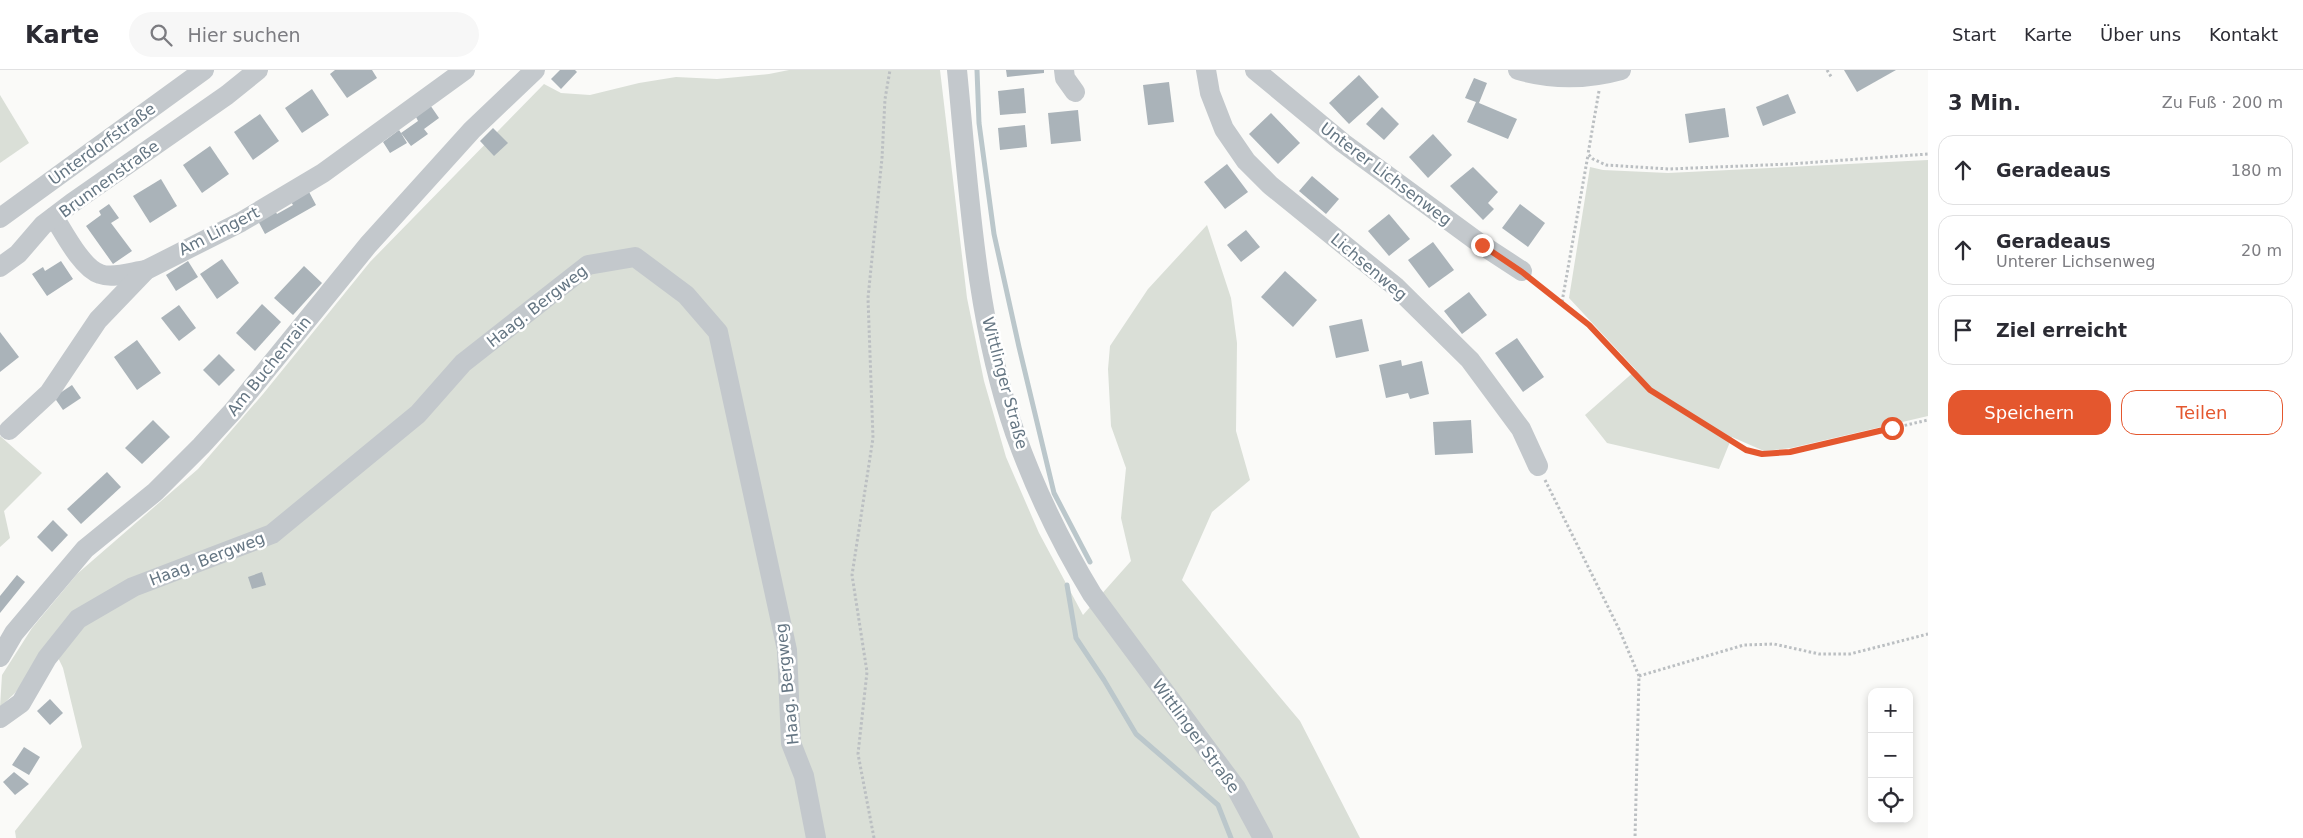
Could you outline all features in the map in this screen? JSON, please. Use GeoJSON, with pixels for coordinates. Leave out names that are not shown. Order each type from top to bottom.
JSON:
{"type":"FeatureCollection","features":[{"type":"Feature","properties":{"kind":"street","name":"Unterdorfstraße"},"geometry":{"type":"LineString","coordinates":[[0,218],[204,70]]}},
{"type":"Feature","properties":{"kind":"street","name":"Brunnenstraße"},"geometry":{"type":"LineString","coordinates":[[146,270],[112,276],[101,275],[91,270],[54,217],[227,95],[258,70]]}},
{"type":"Feature","properties":{"kind":"street","name":"Am Lingert"},"geometry":{"type":"LineString","coordinates":[[9,430],[48,393],[98,320],[146,270],[241,222],[323,172],[465,70]]}},
{"type":"Feature","properties":{"kind":"street","name":"Am Buchenrain"},"geometry":{"type":"LineString","coordinates":[[0,657],[14,633],[85,549],[155,492],[202,446],[233,411],[368,245],[472,130],[535,70]]}},
{"type":"Feature","properties":{"kind":"street","name":"Wittlinger Straße"},"geometry":{"type":"LineString","coordinates":[[957,70],[975,252],[993,353],[1015,432],[1040,496],[1073,562],[1092,594],[1236,788],[1263,838]]}},
{"type":"Feature","properties":{"kind":"street"},"geometry":{"type":"LineString","coordinates":[[1064,70],[1065,78],[1075,92]]}},
{"type":"Feature","properties":{"kind":"street","name":"Lichsenweg"},"geometry":{"type":"LineString","coordinates":[[1206,70],[1210,92],[1224,129],[1246,161],[1270,185],[1396,287],[1470,360],[1521,429],[1538,466]]}},
{"type":"Feature","properties":{"kind":"street","name":"Unterer Lichsenweg"},"geometry":{"type":"LineString","coordinates":[[1255,70],[1343,143],[1522,272]]}},
{"type":"Feature","properties":{"kind":"street"},"geometry":{"type":"LineString","coordinates":[[1518,70],[1538,76],[1568,79],[1600,76],[1621,70]]}},
{"type":"Feature","properties":{"kind":"street"},"geometry":{"type":"LineString","coordinates":[[0,267],[18,254],[34,235],[54,217]]}},
{"type":"Feature","properties":{"kind":"street","name":"Haag. Bergweg"},"geometry":{"type":"LineString","coordinates":[[0,718],[21,702],[47,658],[78,619],[133,587],[272,534],[418,414],[463,363],[588,265],[635,256],[686,295],[718,332],[787,650],[791,744],[804,776],[816,838]]}},
{"type":"Feature","properties":{"kind":"path"},"geometry":{"type":"LineString","coordinates":[[874,838],[858,754],[867,672],[852,575],[872,438],[868,298],[882,158],[885,99],[890,70]]}},
{"type":"Feature","properties":{"kind":"path"},"geometry":{"type":"LineString","coordinates":[[1827,70],[1832,78]]}},
{"type":"Feature","properties":{"kind":"path"},"geometry":{"type":"LineString","coordinates":[[1562,302],[1600,76]]}},
{"type":"Feature","properties":{"kind":"path"},"geometry":{"type":"LineString","coordinates":[[1588,154],[1593,159],[1606,165],[1669,169],[1790,164],[1928,154]]}},
{"type":"Feature","properties":{"kind":"path"},"geometry":{"type":"LineString","coordinates":[[1522,272],[1589,325],[1650,390],[1746,450],[1762,454],[1790,452],[1928,420]]}},
{"type":"Feature","properties":{"kind":"path"},"geometry":{"type":"LineString","coordinates":[[1538,466],[1619,629],[1639,676],[1635,838]]}},
{"type":"Feature","properties":{"kind":"path"},"geometry":{"type":"LineString","coordinates":[[1639,676],[1744,645],[1774,644],[1818,654],[1850,654],[1928,634]]}},
{"type":"Feature","properties":{"kind":"shaded area"},"geometry":{"type":"Polygon","coordinates":[[[789,70],[940,70],[967,298],[984,381],[1006,457],[1039,533],[1083,615],[1131,561],[1121,518],[1126,468],[1111,426],[1108,369],[1110,346],[1148,289],[1207,225],[1231,298],[1237,343],[1236,431],[1250,480],[1212,512],[1182,580],[1300,721],[1360,838],[16,838],[15,831],[82,747],[63,668],[52,645],[15,693],[0,707],[2,675],[32,628],[77,574],[198,469],[263,394],[370,262],[544,84],[561,93],[590,95],[639,83],[676,77],[717,79],[789,70]]]}},
{"type":"Feature","properties":{"kind":"shaded area"},"geometry":{"type":"Polygon","coordinates":[[[0,95],[29,143],[0,163],[0,95]]]}},
{"type":"Feature","properties":{"kind":"shaded area"},"geometry":{"type":"Polygon","coordinates":[[[1928,160],[1928,416],[1791,448],[1764,451],[1732,437],[1719,469],[1607,443],[1585,415],[1636,370],[1569,298],[1590,167],[1603,170],[1668,173],[1928,160]]]}},
{"type":"Feature","properties":{"kind":"shaded area"},"geometry":{"type":"Polygon","coordinates":[[[0,436],[42,473],[4,511],[10,538],[0,547],[0,436]]]}},
{"type":"Feature","properties":{"kind":"building"},"geometry":{"type":"Polygon","coordinates":[[[335,70],[372,70],[377,78],[347,98],[330,74],[335,70]]]}},
{"type":"Feature","properties":{"kind":"building"},"geometry":{"type":"Polygon","coordinates":[[[560,70],[575,70],[577,72],[561,89],[551,79],[560,70]]]}},
{"type":"Feature","properties":{"kind":"building"},"geometry":{"type":"Polygon","coordinates":[[[1006,70],[1044,70],[1044,73],[1007,77],[1006,70]]]}},
{"type":"Feature","properties":{"kind":"building"},"geometry":{"type":"Polygon","coordinates":[[[1844,70],[1896,70],[1857,92],[1844,70]]]}},
{"type":"Feature","properties":{"kind":"building"},"geometry":{"type":"Polygon","coordinates":[[[1359,75],[1379,97],[1349,124],[1329,103],[1359,75]]]}},
{"type":"Feature","properties":{"kind":"building"},"geometry":{"type":"Polygon","coordinates":[[[1474,78],[1487,83],[1479,103],[1517,119],[1508,139],[1467,122],[1476,102],[1465,98],[1474,78]]]}},
{"type":"Feature","properties":{"kind":"building"},"geometry":{"type":"Polygon","coordinates":[[[1169,82],[1174,122],[1148,125],[1143,85],[1169,82]]]}},
{"type":"Feature","properties":{"kind":"building"},"geometry":{"type":"Polygon","coordinates":[[[1024,88],[1026,113],[1000,115],[998,91],[1024,88]]]}},
{"type":"Feature","properties":{"kind":"building"},"geometry":{"type":"Polygon","coordinates":[[[312,89],[329,115],[302,133],[285,108],[312,89]]]}},
{"type":"Feature","properties":{"kind":"building"},"geometry":{"type":"Polygon","coordinates":[[[1788,94],[1796,113],[1763,126],[1756,107],[1788,94]]]}},
{"type":"Feature","properties":{"kind":"building"},"geometry":{"type":"Polygon","coordinates":[[[428,102],[439,118],[424,129],[428,134],[411,146],[401,133],[418,121],[415,115],[428,102]]]}},
{"type":"Feature","properties":{"kind":"building"},"geometry":{"type":"Polygon","coordinates":[[[1382,107],[1399,124],[1384,140],[1366,124],[1382,107]]]}},
{"type":"Feature","properties":{"kind":"building"},"geometry":{"type":"Polygon","coordinates":[[[1725,108],[1729,137],[1689,143],[1685,114],[1725,108]]]}},
{"type":"Feature","properties":{"kind":"building"},"geometry":{"type":"Polygon","coordinates":[[[1078,110],[1081,141],[1051,144],[1048,113],[1078,110]]]}},
{"type":"Feature","properties":{"kind":"building"},"geometry":{"type":"Polygon","coordinates":[[[1271,113],[1300,143],[1278,164],[1249,134],[1271,113]]]}},
{"type":"Feature","properties":{"kind":"building"},"geometry":{"type":"Polygon","coordinates":[[[260,114],[279,141],[253,160],[234,132],[260,114]]]}},
{"type":"Feature","properties":{"kind":"building"},"geometry":{"type":"Polygon","coordinates":[[[1025,125],[1027,147],[1000,150],[998,128],[1025,125]]]}},
{"type":"Feature","properties":{"kind":"building"},"geometry":{"type":"Polygon","coordinates":[[[493,128],[508,143],[494,156],[480,141],[493,128]]]}},
{"type":"Feature","properties":{"kind":"building"},"geometry":{"type":"Polygon","coordinates":[[[399,130],[407,143],[390,153],[383,142],[399,130]]]}},
{"type":"Feature","properties":{"kind":"building"},"geometry":{"type":"Polygon","coordinates":[[[1433,134],[1452,155],[1428,178],[1409,157],[1433,134]]]}},
{"type":"Feature","properties":{"kind":"building"},"geometry":{"type":"Polygon","coordinates":[[[210,146],[229,174],[202,193],[183,165],[210,146]]]}},
{"type":"Feature","properties":{"kind":"building"},"geometry":{"type":"Polygon","coordinates":[[[1227,164],[1248,192],[1225,209],[1204,182],[1227,164]]]}},
{"type":"Feature","properties":{"kind":"building"},"geometry":{"type":"Polygon","coordinates":[[[1473,167],[1498,192],[1488,203],[1494,209],[1483,220],[1450,186],[1473,167]]]}},
{"type":"Feature","properties":{"kind":"building"},"geometry":{"type":"Polygon","coordinates":[[[1312,176],[1339,199],[1326,214],[1299,191],[1312,176]]]}},
{"type":"Feature","properties":{"kind":"building"},"geometry":{"type":"Polygon","coordinates":[[[161,179],[177,206],[150,223],[133,196],[161,179]]]}},
{"type":"Feature","properties":{"kind":"building"},"geometry":{"type":"Polygon","coordinates":[[[308,190],[316,205],[265,234],[257,219],[274,209],[277,214],[293,205],[290,200],[308,190]]]}},
{"type":"Feature","properties":{"kind":"building"},"geometry":{"type":"Polygon","coordinates":[[[109,204],[119,218],[111,223],[132,251],[113,264],[86,226],[101,215],[99,211],[109,204]]]}},
{"type":"Feature","properties":{"kind":"building"},"geometry":{"type":"Polygon","coordinates":[[[1520,204],[1545,223],[1528,247],[1502,228],[1520,204]]]}},
{"type":"Feature","properties":{"kind":"building"},"geometry":{"type":"Polygon","coordinates":[[[1389,214],[1410,239],[1389,256],[1368,231],[1389,214]]]}},
{"type":"Feature","properties":{"kind":"building"},"geometry":{"type":"Polygon","coordinates":[[[1246,230],[1260,247],[1241,262],[1227,245],[1246,230]]]}},
{"type":"Feature","properties":{"kind":"building"},"geometry":{"type":"Polygon","coordinates":[[[1433,242],[1454,270],[1429,288],[1408,260],[1433,242]]]}},
{"type":"Feature","properties":{"kind":"building"},"geometry":{"type":"Polygon","coordinates":[[[222,259],[239,283],[217,299],[200,274],[222,259]]]}},
{"type":"Feature","properties":{"kind":"building"},"geometry":{"type":"Polygon","coordinates":[[[61,261],[73,279],[47,296],[32,274],[43,267],[45,271],[61,261]]]}},
{"type":"Feature","properties":{"kind":"building"},"geometry":{"type":"Polygon","coordinates":[[[188,261],[198,277],[176,291],[166,275],[188,261]]]}},
{"type":"Feature","properties":{"kind":"building"},"geometry":{"type":"Polygon","coordinates":[[[304,266],[322,283],[293,315],[274,298],[304,266]]]}},
{"type":"Feature","properties":{"kind":"building"},"geometry":{"type":"Polygon","coordinates":[[[1285,271],[1317,300],[1293,327],[1261,297],[1285,271]]]}},
{"type":"Feature","properties":{"kind":"building"},"geometry":{"type":"Polygon","coordinates":[[[1469,292],[1487,315],[1462,334],[1444,311],[1469,292]]]}},
{"type":"Feature","properties":{"kind":"building"},"geometry":{"type":"Polygon","coordinates":[[[262,304],[281,322],[255,351],[236,333],[262,304]]]}},
{"type":"Feature","properties":{"kind":"building"},"geometry":{"type":"Polygon","coordinates":[[[179,305],[196,328],[179,341],[161,318],[179,305]]]}},
{"type":"Feature","properties":{"kind":"building"},"geometry":{"type":"Polygon","coordinates":[[[1362,319],[1369,351],[1336,358],[1329,326],[1362,319]]]}},
{"type":"Feature","properties":{"kind":"building"},"geometry":{"type":"Polygon","coordinates":[[[0,332],[19,357],[0,372],[0,332]]]}},
{"type":"Feature","properties":{"kind":"building"},"geometry":{"type":"Polygon","coordinates":[[[1517,338],[1544,377],[1523,392],[1495,353],[1517,338]]]}},
{"type":"Feature","properties":{"kind":"building"},"geometry":{"type":"Polygon","coordinates":[[[137,340],[161,373],[137,390],[114,357],[137,340]]]}},
{"type":"Feature","properties":{"kind":"building"},"geometry":{"type":"Polygon","coordinates":[[[219,354],[235,370],[219,386],[203,370],[219,354]]]}},
{"type":"Feature","properties":{"kind":"building"},"geometry":{"type":"Polygon","coordinates":[[[1401,360],[1402,366],[1422,361],[1429,394],[1410,399],[1408,393],[1386,398],[1379,365],[1401,360]]]}},
{"type":"Feature","properties":{"kind":"building"},"geometry":{"type":"Polygon","coordinates":[[[72,385],[81,398],[63,410],[54,397],[72,385]]]}},
{"type":"Feature","properties":{"kind":"building"},"geometry":{"type":"Polygon","coordinates":[[[153,420],[170,437],[142,464],[125,448],[153,420]]]}},
{"type":"Feature","properties":{"kind":"building"},"geometry":{"type":"Polygon","coordinates":[[[1471,420],[1473,453],[1435,455],[1433,422],[1471,420]]]}},
{"type":"Feature","properties":{"kind":"building"},"geometry":{"type":"Polygon","coordinates":[[[107,472],[121,487],[81,524],[67,509],[107,472]]]}},
{"type":"Feature","properties":{"kind":"building"},"geometry":{"type":"Polygon","coordinates":[[[53,520],[68,535],[52,552],[37,537],[53,520]]]}},
{"type":"Feature","properties":{"kind":"building"},"geometry":{"type":"Polygon","coordinates":[[[262,572],[266,585],[252,589],[248,577],[262,572]]]}},
{"type":"Feature","properties":{"kind":"building"},"geometry":{"type":"Polygon","coordinates":[[[17,575],[25,582],[0,613],[0,596],[17,575]]]}},
{"type":"Feature","properties":{"kind":"building"},"geometry":{"type":"Polygon","coordinates":[[[50,699],[63,713],[50,725],[37,711],[50,699]]]}},
{"type":"Feature","properties":{"kind":"building"},"geometry":{"type":"Polygon","coordinates":[[[24,747],[40,757],[29,775],[12,765],[24,747]]]}},
{"type":"Feature","properties":{"kind":"building"},"geometry":{"type":"Polygon","coordinates":[[[14,772],[29,784],[15,795],[3,782],[14,772]]]}},
{"type":"Feature","properties":{"kind":"waterway"},"geometry":{"type":"LineString","coordinates":[[977,70],[979,123],[994,234],[1019,347],[1054,493],[1090,562]]}},
{"type":"Feature","properties":{"kind":"waterway"},"geometry":{"type":"LineString","coordinates":[[1067,585],[1076,638],[1136,734],[1218,805],[1231,838]]}},
{"type":"Feature","properties":{"kind":"route"},"geometry":{"type":"LineString","coordinates":[[1482,245],[1569,307],[1589,325],[1650,390],[1746,450],[1762,454],[1790,452],[1892,428]]}}]}
